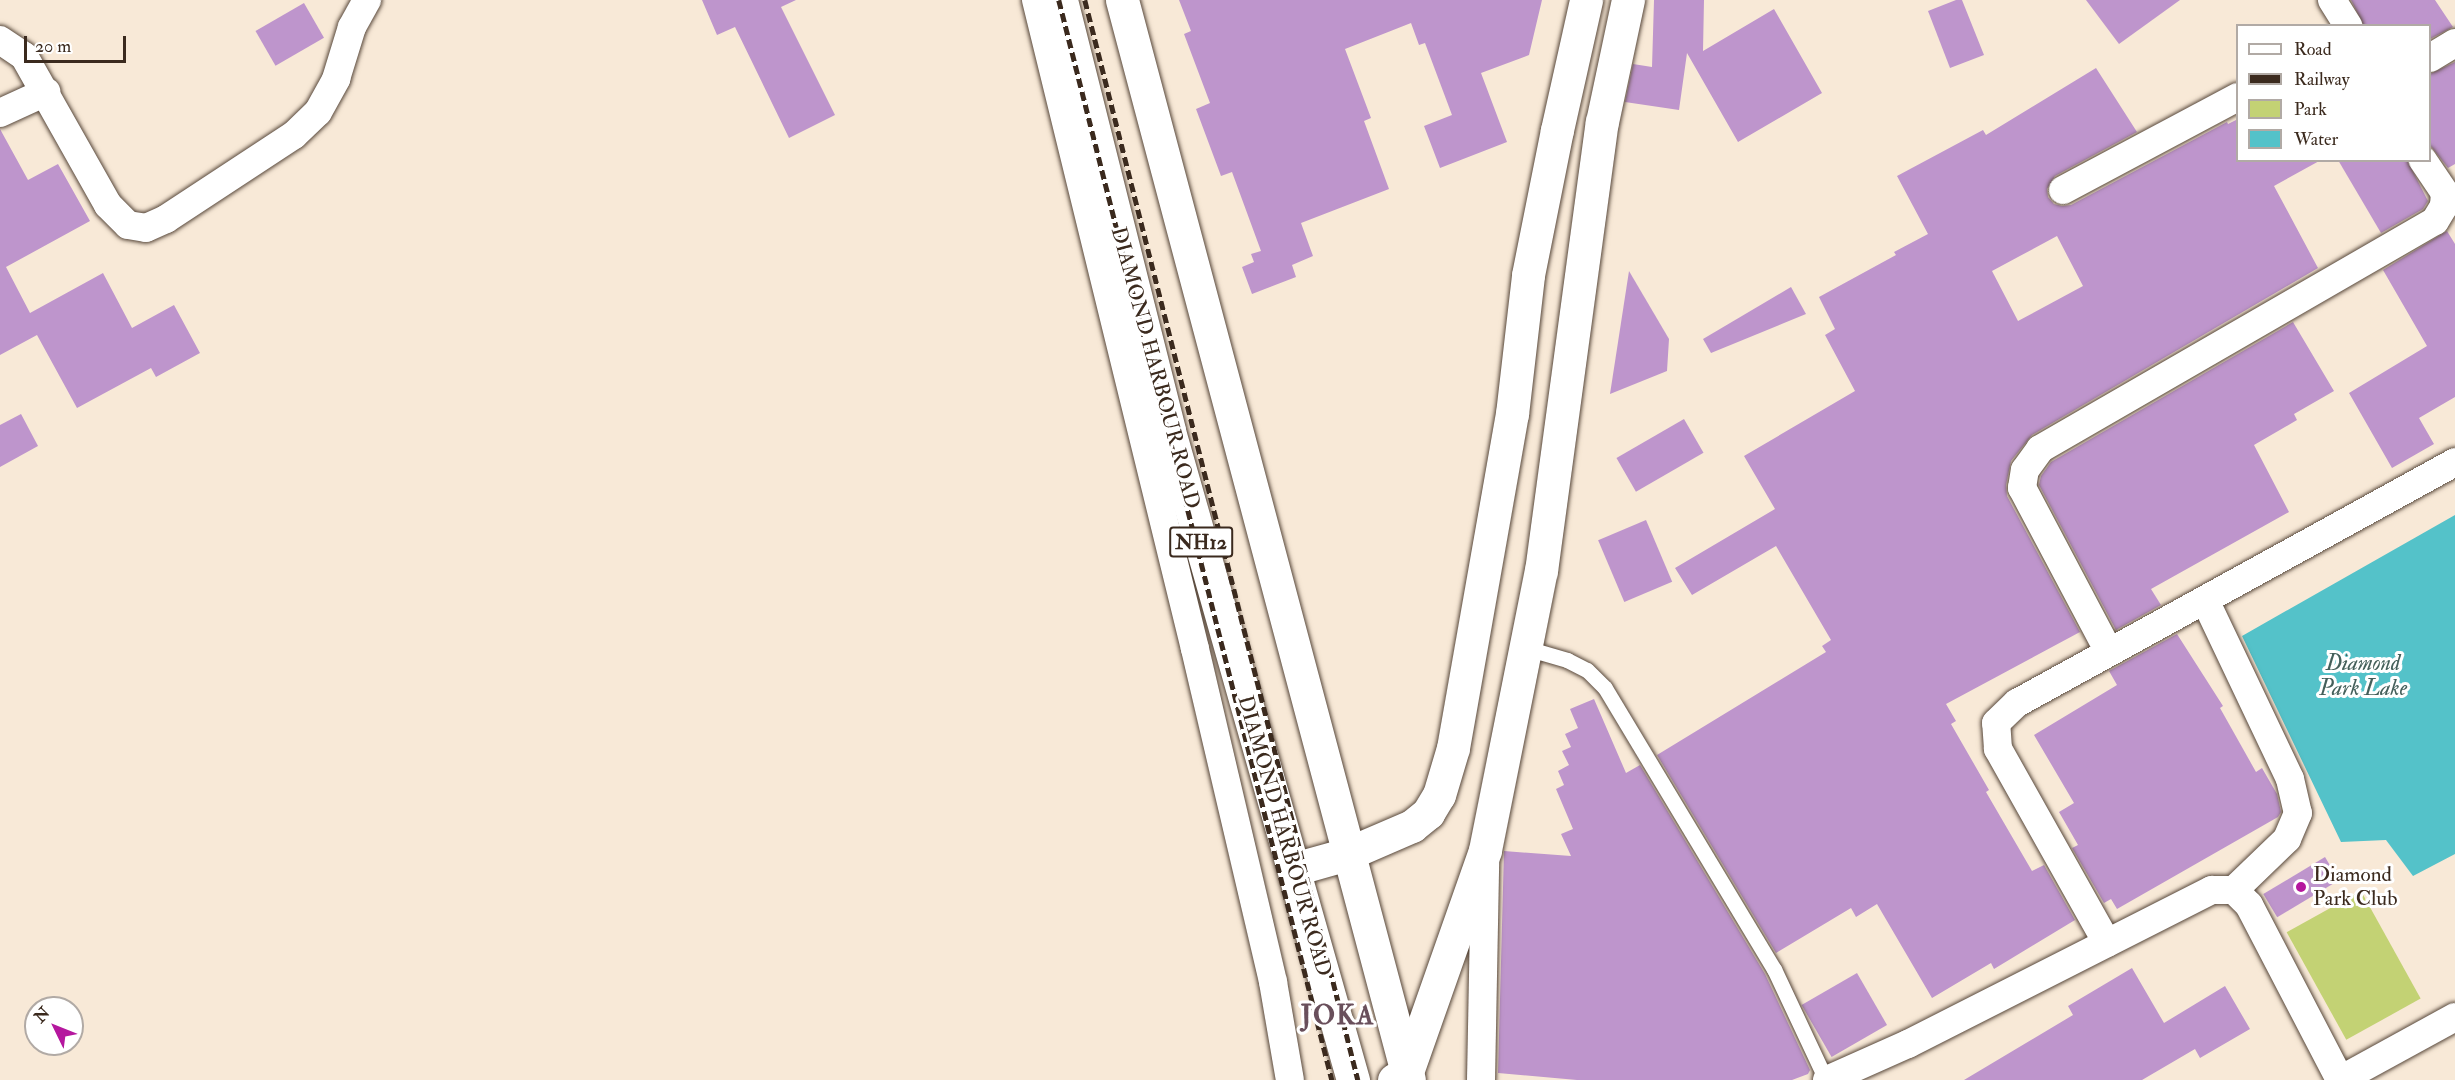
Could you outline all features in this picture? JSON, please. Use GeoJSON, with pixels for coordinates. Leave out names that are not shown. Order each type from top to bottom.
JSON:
{"type":"FeatureCollection","features":[{"type":"Feature","properties":{"kind":"main road","name":"DIAMOND HARBOUR ROAD"},"geometry":{"type":"LineString","coordinates":[[1061,0],[1169,431],[1353,1080]]}},
{"type":"Feature","properties":{"kind":"main road","name":"NH12"},"geometry":{"type":"LineString","coordinates":[[1122,0],[1347,854],[1403,1077]]}},
{"type":"Feature","properties":{"kind":"main road"},"geometry":{"type":"LineString","coordinates":[[1294,869],[1347,854],[1412,826],[1428,813],[1439,795],[1453,748],[1512,414],[1528,275],[1586,0]]}},
{"type":"Feature","properties":{"kind":"main road"},"geometry":{"type":"LineString","coordinates":[[1403,1077],[1485,850],[1541,571],[1602,122],[1628,0]]}},
{"type":"Feature","properties":{"kind":"street"},"geometry":{"type":"LineString","coordinates":[[0,40],[24,56],[108,205],[128,225],[146,228],[166,219],[294,135],[318,112],[336,80],[352,27],[367,0]]}},
{"type":"Feature","properties":{"kind":"street"},"geometry":{"type":"LineString","coordinates":[[1036,0],[1246,867],[1273,982],[1290,1080]]}},
{"type":"Feature","properties":{"kind":"street"},"geometry":{"type":"LineString","coordinates":[[2332,0],[2347,24]]}},
{"type":"Feature","properties":{"kind":"street"},"geometry":{"type":"LineString","coordinates":[[2431,57],[2455,43]]}},
{"type":"Feature","properties":{"kind":"street"},"geometry":{"type":"LineString","coordinates":[[0,113],[45,92]]}},
{"type":"Feature","properties":{"kind":"street"},"geometry":{"type":"LineString","coordinates":[[2063,190],[2236,98]]}},
{"type":"Feature","properties":{"kind":"street"},"geometry":{"type":"LineString","coordinates":[[2109,652],[2022,488],[2025,470],[2040,449],[2434,220],[2444,206],[2445,193],[2424,162]]}},
{"type":"Feature","properties":{"kind":"street"},"geometry":{"type":"LineString","coordinates":[[2107,944],[1998,748],[1996,723],[2017,703],[2455,462]]}},
{"type":"Feature","properties":{"kind":"street"},"geometry":{"type":"LineString","coordinates":[[1839,1078],[2212,890],[2234,890],[2287,838],[2298,813],[2290,779],[2205,600]]}},
{"type":"Feature","properties":{"kind":"street"},"geometry":{"type":"LineString","coordinates":[[1481,1080],[1485,850]]}},
{"type":"Feature","properties":{"kind":"street"},"geometry":{"type":"LineString","coordinates":[[2234,890],[2249,905],[2340,1080],[2455,1017]]}},
{"type":"Feature","properties":{"kind":"lane"},"geometry":{"type":"LineString","coordinates":[[1526,648],[1567,660],[1587,670],[1605,688],[1839,1078]]}},
{"type":"Feature","properties":{"kind":"green space"},"geometry":{"type":"Polygon","coordinates":[[[2361,891],[2421,999],[2346,1040],[2287,932],[2361,891]]]}},
{"type":"Feature","properties":{"kind":"water","name":"Diamond Park Lake"},"geometry":{"type":"Polygon","coordinates":[[[2455,515],[2455,854],[2413,876],[2386,840],[2341,842],[2242,636],[2455,515]]]}},
{"type":"Feature","properties":{"kind":"building"},"geometry":{"type":"Polygon","coordinates":[[[702,0],[796,0],[781,7],[835,115],[789,138],[735,27],[717,35],[702,0]]]}},
{"type":"Feature","properties":{"kind":"building"},"geometry":{"type":"Polygon","coordinates":[[[1179,0],[1542,0],[1529,55],[1481,73],[1507,142],[1440,168],[1424,126],[1452,115],[1425,43],[1419,45],[1411,23],[1345,49],[1371,118],[1364,121],[1389,189],[1301,223],[1313,256],[1292,265],[1296,277],[1252,294],[1242,267],[1254,262],[1251,254],[1261,251],[1232,172],[1221,176],[1196,109],[1210,103],[1184,34],[1191,31],[1179,0]]]}},
{"type":"Feature","properties":{"kind":"building"},"geometry":{"type":"Polygon","coordinates":[[[1654,0],[1704,0],[1703,51],[1774,9],[1822,93],[1738,142],[1687,53],[1679,110],[1625,102],[1633,64],[1652,67],[1654,0]]]}},
{"type":"Feature","properties":{"kind":"building"},"geometry":{"type":"Polygon","coordinates":[[[1956,0],[1962,0],[1984,55],[1950,68],[1928,11],[1956,0]]]}},
{"type":"Feature","properties":{"kind":"building"},"geometry":{"type":"Polygon","coordinates":[[[2086,0],[2180,0],[2119,44],[2086,0]]]}},
{"type":"Feature","properties":{"kind":"building"},"geometry":{"type":"Polygon","coordinates":[[[2351,0],[2435,0],[2453,27],[2431,38],[2431,24],[2363,24],[2351,0]]]}},
{"type":"Feature","properties":{"kind":"building"},"geometry":{"type":"Polygon","coordinates":[[[304,3],[324,38],[276,66],[256,31],[304,3]]]}},
{"type":"Feature","properties":{"kind":"building"},"geometry":{"type":"Polygon","coordinates":[[[2455,62],[2455,164],[2448,168],[2431,146],[2431,74],[2455,62]]]}},
{"type":"Feature","properties":{"kind":"building"},"geometry":{"type":"Polygon","coordinates":[[[2096,68],[2137,132],[2055,176],[2047,189],[2048,197],[2054,204],[2062,206],[2071,205],[2227,122],[2228,124],[2236,120],[2236,162],[2317,162],[2274,186],[2318,268],[2032,435],[2011,461],[2006,485],[2007,496],[2080,632],[1946,704],[1956,721],[1951,724],[1989,790],[1986,792],[2032,871],[2044,865],[2075,920],[1994,969],[1991,963],[1932,998],[1877,904],[1856,917],[1851,908],[1776,953],[1657,755],[1826,652],[1822,646],[1831,640],[1776,546],[1692,595],[1675,568],[1775,509],[1744,456],[1855,391],[1825,335],[1835,329],[1819,297],[1896,255],[1894,252],[1928,234],[1897,176],[1983,130],[1986,135],[2096,68]],[[2057,236],[1992,271],[2018,321],[2083,286],[2057,236]]]}},
{"type":"Feature","properties":{"kind":"building"},"geometry":{"type":"Polygon","coordinates":[[[0,129],[28,180],[58,164],[90,221],[6,267],[30,313],[103,273],[132,328],[174,305],[200,353],[156,377],[151,368],[77,408],[37,335],[0,355],[0,129]]]}},
{"type":"Feature","properties":{"kind":"building"},"geometry":{"type":"Polygon","coordinates":[[[2339,162],[2408,162],[2428,201],[2423,209],[2381,233],[2339,162]]]}},
{"type":"Feature","properties":{"kind":"building"},"geometry":{"type":"Polygon","coordinates":[[[2447,231],[2455,244],[2455,397],[2419,418],[2434,444],[2392,468],[2349,393],[2427,346],[2383,270],[2447,231]]]}},
{"type":"Feature","properties":{"kind":"building"},"geometry":{"type":"Polygon","coordinates":[[[1629,271],[1669,339],[1667,371],[1610,394],[1629,271]]]}},
{"type":"Feature","properties":{"kind":"building"},"geometry":{"type":"Polygon","coordinates":[[[1791,287],[1806,314],[1711,353],[1703,339],[1791,287]]]}},
{"type":"Feature","properties":{"kind":"building"},"geometry":{"type":"Polygon","coordinates":[[[2293,322],[2334,391],[2294,414],[2297,420],[2254,445],[2289,512],[2151,589],[2161,605],[2116,630],[2039,485],[2041,476],[2051,462],[2293,322]]]}},
{"type":"Feature","properties":{"kind":"building"},"geometry":{"type":"Polygon","coordinates":[[[21,414],[38,446],[0,467],[0,425],[21,414]]]}},
{"type":"Feature","properties":{"kind":"building"},"geometry":{"type":"Polygon","coordinates":[[[1684,419],[1704,453],[1636,492],[1616,458],[1684,419]]]}},
{"type":"Feature","properties":{"kind":"building"},"geometry":{"type":"Polygon","coordinates":[[[1646,520],[1672,582],[1624,602],[1598,540],[1646,520]]]}},
{"type":"Feature","properties":{"kind":"building"},"geometry":{"type":"Polygon","coordinates":[[[2177,634],[2223,706],[2220,708],[2256,772],[2262,768],[2277,794],[2281,812],[2278,817],[2117,909],[2111,899],[2104,903],[2072,848],[2078,845],[2059,812],[2074,803],[2034,735],[2117,685],[2109,671],[2177,634]]]}},
{"type":"Feature","properties":{"kind":"building"},"geometry":{"type":"Polygon","coordinates":[[[1594,699],[1626,773],[1640,765],[1765,974],[1810,1070],[1808,1074],[1792,1080],[1577,1080],[1498,1073],[1504,851],[1571,856],[1561,834],[1573,829],[1556,789],[1564,785],[1558,771],[1569,765],[1562,751],[1571,747],[1565,734],[1578,728],[1570,709],[1594,699]]]}},
{"type":"Feature","properties":{"kind":"building","name":"Diamond Park Club"},"geometry":{"type":"Polygon","coordinates":[[[2325,857],[2339,880],[2277,917],[2263,894],[2325,857]]]}},
{"type":"Feature","properties":{"kind":"building"},"geometry":{"type":"Polygon","coordinates":[[[2132,968],[2164,1023],[2225,986],[2250,1029],[2200,1058],[2195,1049],[2142,1080],[1964,1080],[2073,1015],[2068,1006],[2132,968]]]}},
{"type":"Feature","properties":{"kind":"building"},"geometry":{"type":"Polygon","coordinates":[[[1857,973],[1887,1025],[1832,1057],[1802,1005],[1857,973]]]}},
{"type":"Feature","properties":{"kind":"railway"},"geometry":{"type":"LineString","coordinates":[[1059,0],[1332,1080]]}},
{"type":"Feature","properties":{"kind":"railway"},"geometry":{"type":"LineString","coordinates":[[1085,0],[1358,1080]]}},
{"type":"Feature","properties":{"kind":"place","name":"Diamond Park Club"},"geometry":{"type":"Point","coordinates":[2301,887]}},
{"type":"Feature","properties":{"kind":"district","name":"JOKA"},"geometry":{"type":"Point","coordinates":[1338,1016]}}]}
